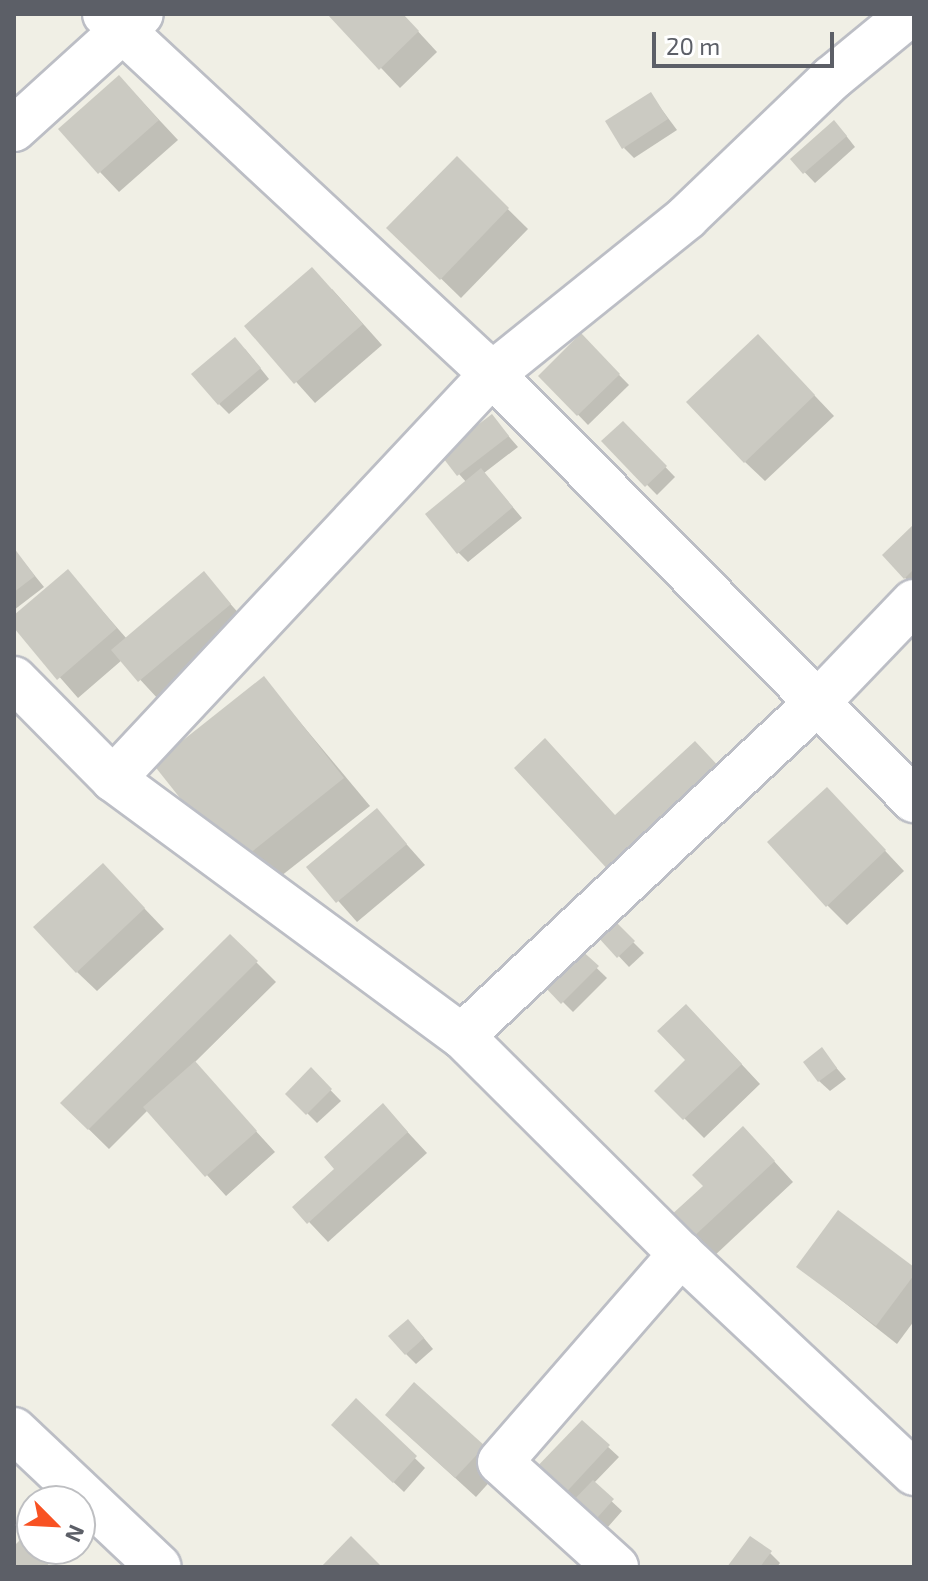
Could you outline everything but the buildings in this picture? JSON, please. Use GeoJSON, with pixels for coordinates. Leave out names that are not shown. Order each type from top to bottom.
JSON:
{"type":"FeatureCollection","features":[{"type":"Feature","properties":{"kind":"street"},"geometry":{"type":"LineString","coordinates":[[113,779],[492,374],[687,217],[832,78],[910,14]]}},
{"type":"Feature","properties":{"kind":"street"},"geometry":{"type":"LineString","coordinates":[[14,129],[124,20],[492,374],[914,800]]}},
{"type":"Feature","properties":{"kind":"street"},"geometry":{"type":"LineString","coordinates":[[462,1036],[817,703],[914,602]]}},
{"type":"Feature","properties":{"kind":"street"},"geometry":{"type":"LineString","coordinates":[[14,679],[113,779],[462,1036],[681,1254],[914,1473]]}},
{"type":"Feature","properties":{"kind":"street"},"geometry":{"type":"LineString","coordinates":[[616,1567],[500,1462],[681,1254]]}},
{"type":"Feature","properties":{"kind":"street"},"geometry":{"type":"LineString","coordinates":[[14,1430],[159,1567]]}}]}
